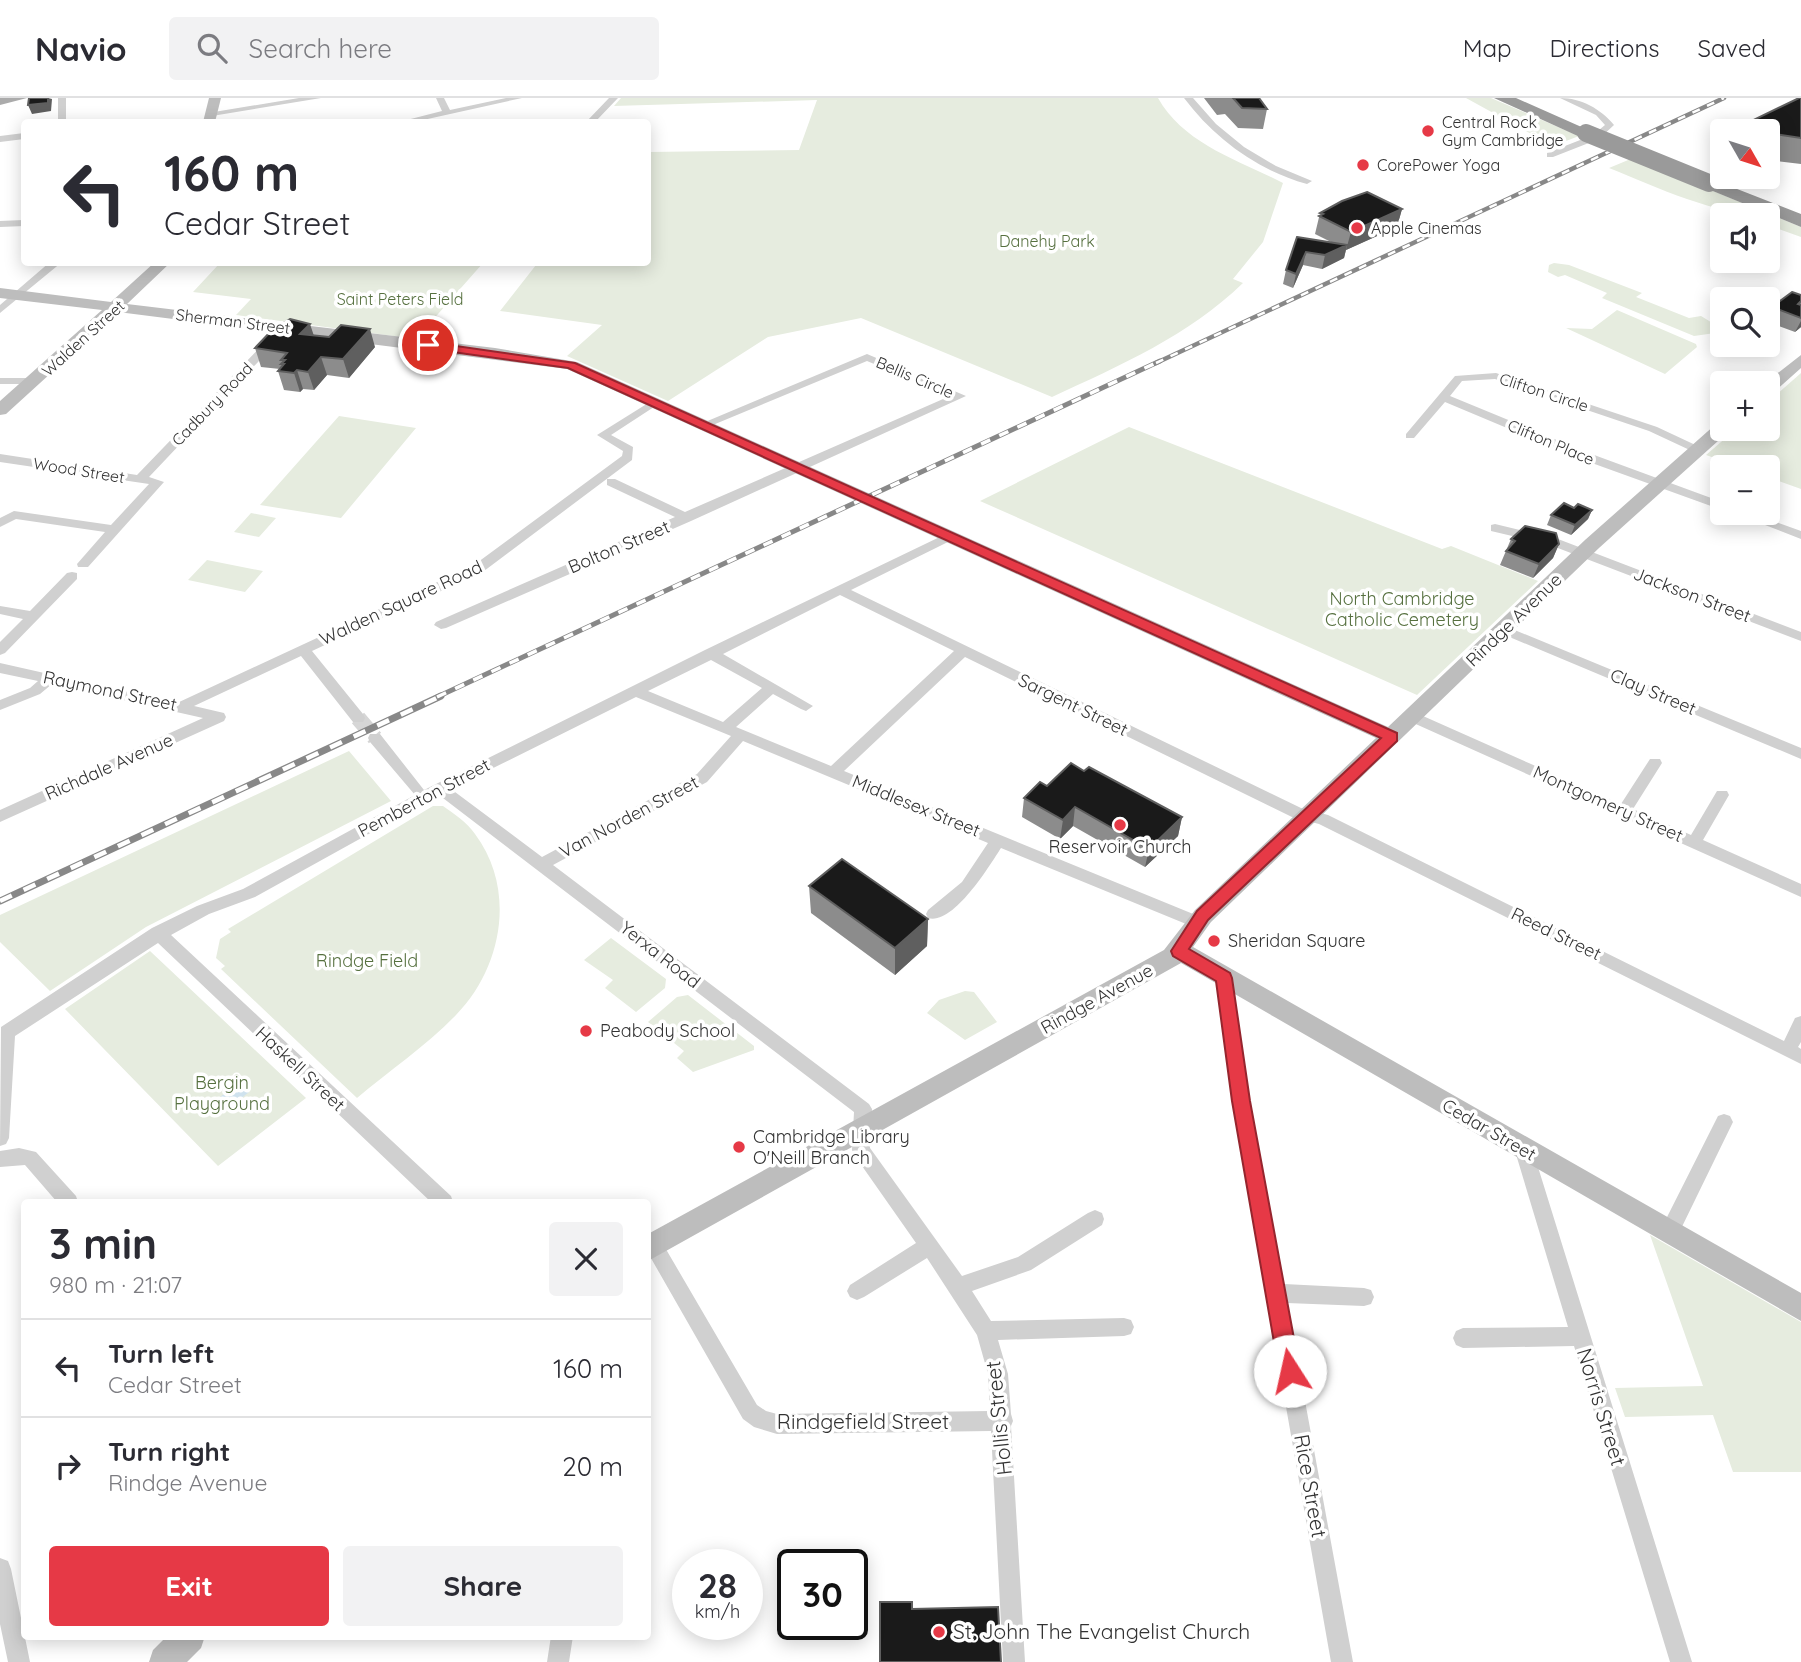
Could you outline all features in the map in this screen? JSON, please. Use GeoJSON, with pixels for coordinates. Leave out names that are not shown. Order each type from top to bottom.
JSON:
{"type":"FeatureCollection","features":[{"type":"Feature","properties":{"kind":"highway"},"geometry":{"type":"LineString","coordinates":[[1502,98],[1710,180]]}},
{"type":"Feature","properties":{"kind":"highway"},"geometry":{"type":"LineString","coordinates":[[1516,98],[1589,131]]}},
{"type":"Feature","properties":{"kind":"highway"},"geometry":{"type":"LineString","coordinates":[[1730,189],[1801,220]]}},
{"type":"Feature","properties":{"kind":"highway"},"geometry":{"type":"LineString","coordinates":[[1734,189],[1801,214]]}},
{"type":"Feature","properties":{"kind":"main road"},"geometry":{"type":"LineString","coordinates":[[0,101],[20,98]]}},
{"type":"Feature","properties":{"kind":"street"},"geometry":{"type":"LineString","coordinates":[[62,98],[62,119]]}},
{"type":"Feature","properties":{"kind":"street"},"geometry":{"type":"LineString","coordinates":[[215,98],[210,118],[317,98]]}},
{"type":"Feature","properties":{"kind":"street"},"geometry":{"type":"LineString","coordinates":[[440,98],[447,113]]}},
{"type":"Feature","properties":{"kind":"street"},"geometry":{"type":"LineString","coordinates":[[438,119],[447,113],[518,98]]}},
{"type":"Feature","properties":{"kind":"street"},"geometry":{"type":"LineString","coordinates":[[593,119],[614,98]]}},
{"type":"Feature","properties":{"kind":"street"},"geometry":{"type":"LineString","coordinates":[[1188,98],[1222,136],[1243,151],[1284,173],[1307,181]]}},
{"type":"Feature","properties":{"kind":"street"},"geometry":{"type":"LineString","coordinates":[[1550,155],[1596,137],[1609,125],[1599,113],[1564,98]]}},
{"type":"Feature","properties":{"kind":"street"},"geometry":{"type":"LineString","coordinates":[[0,139],[21,136]]}},
{"type":"Feature","properties":{"kind":"street"},"geometry":{"type":"LineString","coordinates":[[2,226],[21,223]]}},
{"type":"Feature","properties":{"kind":"street"},"geometry":{"type":"LineString","coordinates":[[0,310],[52,266]]}},
{"type":"Feature","properties":{"kind":"street","name":"Walden Street"},"geometry":{"type":"LineString","coordinates":[[0,410],[160,266]]}},
{"type":"Feature","properties":{"kind":"street","name":"Sherman Street"},"geometry":{"type":"LineString","coordinates":[[0,293],[559,362],[653,402],[1392,737]]}},
{"type":"Feature","properties":{"kind":"street","name":"Cadbury Road"},"geometry":{"type":"LineString","coordinates":[[140,480],[284,328]]}},
{"type":"Feature","properties":{"kind":"street","name":"Bellis Circle"},"geometry":{"type":"LineString","coordinates":[[704,425],[867,357],[960,396],[796,468]]}},
{"type":"Feature","properties":{"kind":"street"},"geometry":{"type":"LineString","coordinates":[[1780,378],[1801,360]]}},
{"type":"Feature","properties":{"kind":"street","name":"Clifton Circle"},"geometry":{"type":"LineString","coordinates":[[1410,436],[1446,398],[1447,391],[1459,378],[1490,374],[1653,429],[1698,449]]}},
{"type":"Feature","properties":{"kind":"street"},"geometry":{"type":"LineString","coordinates":[[0,381],[33,382]]}},
{"type":"Feature","properties":{"kind":"street","name":"Clifton Place"},"geometry":{"type":"LineString","coordinates":[[1446,398],[1563,447],[1710,502]]}},
{"type":"Feature","properties":{"kind":"street","name":"Walden Square Road"},"geometry":{"type":"LineString","coordinates":[[182,706],[456,579],[498,556],[628,457],[629,450],[603,435],[653,402]]}},
{"type":"Feature","properties":{"kind":"street","name":"Rindge Avenue"},"geometry":{"type":"LineString","coordinates":[[651,1246],[1179,951],[1197,922],[1414,718],[1583,553],[1710,439]]}},
{"type":"Feature","properties":{"kind":"street","name":"Wood Street"},"geometry":{"type":"LineString","coordinates":[[0,458],[158,482],[116,530]]}},
{"type":"Feature","properties":{"kind":"street","name":"Bolton Street"},"geometry":{"type":"LineString","coordinates":[[441,625],[796,468]]}},
{"type":"Feature","properties":{"kind":"street"},"geometry":{"type":"LineString","coordinates":[[611,482],[687,518]]}},
{"type":"Feature","properties":{"kind":"street"},"geometry":{"type":"LineString","coordinates":[[2,521],[14,515],[116,530]]}},
{"type":"Feature","properties":{"kind":"street"},"geometry":{"type":"LineString","coordinates":[[1773,525],[1801,535]]}},
{"type":"Feature","properties":{"kind":"street","name":"Jackson Street"},"geometry":{"type":"LineString","coordinates":[[1494,528],[1534,536],[1583,553],[1801,637]]}},
{"type":"Feature","properties":{"kind":"street"},"geometry":{"type":"LineString","coordinates":[[83,564],[116,530]]}},
{"type":"Feature","properties":{"kind":"street","name":"Pemberton Street"},"geometry":{"type":"LineString","coordinates":[[0,1138],[4,1029],[158,933],[203,909],[249,893],[440,788],[948,537]]}},
{"type":"Feature","properties":{"kind":"street"},"geometry":{"type":"LineString","coordinates":[[0,650],[72,576]]}},
{"type":"Feature","properties":{"kind":"street","name":"Sargent Street"},"geometry":{"type":"LineString","coordinates":[[840,590],[1308,815]]}},
{"type":"Feature","properties":{"kind":"street"},"geometry":{"type":"LineString","coordinates":[[0,610],[33,616]]}},
{"type":"Feature","properties":{"kind":"street","name":"Clay Street"},"geometry":{"type":"LineString","coordinates":[[1505,629],[1801,754]]}},
{"type":"Feature","properties":{"kind":"street"},"geometry":{"type":"LineString","coordinates":[[303,649],[358,718]]}},
{"type":"Feature","properties":{"kind":"street"},"geometry":{"type":"LineString","coordinates":[[833,772],[963,651]]}},
{"type":"Feature","properties":{"kind":"street"},"geometry":{"type":"LineString","coordinates":[[710,653],[806,706]]}},
{"type":"Feature","properties":{"kind":"street","name":"Raymond Street"},"geometry":{"type":"LineString","coordinates":[[0,668],[182,706],[219,717]]}},
{"type":"Feature","properties":{"kind":"street"},"geometry":{"type":"LineString","coordinates":[[0,705],[35,691],[50,679]]}},
{"type":"Feature","properties":{"kind":"street"},"geometry":{"type":"LineString","coordinates":[[725,728],[772,687]]}},
{"type":"Feature","properties":{"kind":"street","name":"Middlesex Street"},"geometry":{"type":"LineString","coordinates":[[635,691],[1197,922]]}},
{"type":"Feature","properties":{"kind":"street","name":"Richdale Avenue"},"geometry":{"type":"LineString","coordinates":[[0,816],[219,717]]}},
{"type":"Feature","properties":{"kind":"street","name":"Montgomery Street"},"geometry":{"type":"LineString","coordinates":[[1414,718],[1801,891]]}},
{"type":"Feature","properties":{"kind":"street","name":"Van Norden Street"},"geometry":{"type":"LineString","coordinates":[[542,864],[702,778],[741,734]]}},
{"type":"Feature","properties":{"kind":"street"},"geometry":{"type":"LineString","coordinates":[[375,738],[417,790]]}},
{"type":"Feature","properties":{"kind":"street"},"geometry":{"type":"LineString","coordinates":[[1624,811],[1654,763]]}},
{"type":"Feature","properties":{"kind":"street","name":"Yerxa Road"},"geometry":{"type":"LineString","coordinates":[[440,788],[863,1109],[861,1130]]}},
{"type":"Feature","properties":{"kind":"street"},"geometry":{"type":"LineString","coordinates":[[1694,843],[1721,795]]}},
{"type":"Feature","properties":{"kind":"street","name":"Reed Street"},"geometry":{"type":"LineString","coordinates":[[1308,815],[1323,819],[1795,1054]]}},
{"type":"Feature","properties":{"kind":"street"},"geometry":{"type":"LineString","coordinates":[[934,914],[968,886],[999,840]]}},
{"type":"Feature","properties":{"kind":"street","name":"Haskell Street"},"geometry":{"type":"LineString","coordinates":[[158,933],[205,981],[441,1199]]}},
{"type":"Feature","properties":{"kind":"street","name":"Cedar Street"},"geometry":{"type":"LineString","coordinates":[[1179,951],[1801,1308]]}},
{"type":"Feature","properties":{"kind":"street","name":"Rice Street"},"geometry":{"type":"LineString","coordinates":[[1224,978],[1241,1101],[1342,1662]]}},
{"type":"Feature","properties":{"kind":"street"},"geometry":{"type":"LineString","coordinates":[[1795,1054],[1801,1023]]}},
{"type":"Feature","properties":{"kind":"street"},"geometry":{"type":"LineString","coordinates":[[1669,1233],[1724,1122]]}},
{"type":"Feature","properties":{"kind":"street","name":"Hollis Street"},"geometry":{"type":"LineString","coordinates":[[861,1130],[861,1150],[958,1286],[986,1332],[998,1374],[1003,1421],[1014,1662]]}},
{"type":"Feature","properties":{"kind":"street","name":"Norris Street"},"geometry":{"type":"LineString","coordinates":[[1524,1150],[1681,1662]]}},
{"type":"Feature","properties":{"kind":"street"},"geometry":{"type":"LineString","coordinates":[[0,1159],[19,1156],[30,1158],[66,1199]]}},
{"type":"Feature","properties":{"kind":"street"},"geometry":{"type":"LineString","coordinates":[[958,1286],[1024,1264],[1095,1219]]}},
{"type":"Feature","properties":{"kind":"street"},"geometry":{"type":"LineString","coordinates":[[857,1291],[929,1246]]}},
{"type":"Feature","properties":{"kind":"street","name":"Rindgefield Street"},"geometry":{"type":"LineString","coordinates":[[651,1249],[750,1412],[761,1420],[777,1424],[1003,1421]]}},
{"type":"Feature","properties":{"kind":"street"},"geometry":{"type":"LineString","coordinates":[[1276,1293],[1364,1297]]}},
{"type":"Feature","properties":{"kind":"street"},"geometry":{"type":"LineString","coordinates":[[986,1332],[1124,1327]]}},
{"type":"Feature","properties":{"kind":"street"},"geometry":{"type":"LineString","coordinates":[[1463,1338],[1579,1336]]}},
{"type":"Feature","properties":{"kind":"street"},"geometry":{"type":"LineString","coordinates":[[0,1569],[19,1662]]}},
{"type":"Feature","properties":{"kind":"street"},"geometry":{"type":"LineString","coordinates":[[164,1662],[184,1640]]}},
{"type":"Feature","properties":{"kind":"street"},"geometry":{"type":"LineString","coordinates":[[558,1662],[561,1640]]}},
{"type":"Feature","properties":{"kind":"green space","name":"Danehy Park"},"geometry":{"type":"Polygon","coordinates":[[[621,98],[1158,98],[1169,114],[1197,139],[1283,183],[1263,242],[1233,279],[1243,283],[1200,319],[1177,334],[1052,397],[861,318],[768,337],[668,401],[567,356],[602,325],[500,311],[535,266],[651,266],[651,152],[799,150],[817,100],[614,106],[621,98]]]}},
{"type":"Feature","properties":{"kind":"green space"},"geometry":{"type":"Polygon","coordinates":[[[1466,98],[1491,98],[1579,136],[1553,146],[1466,98]]]}},
{"type":"Feature","properties":{"kind":"green space"},"geometry":{"type":"Polygon","coordinates":[[[1633,158],[1743,203],[1707,205],[1609,168],[1633,158]]]}},
{"type":"Feature","properties":{"kind":"green space"},"geometry":{"type":"Polygon","coordinates":[[[1780,218],[1801,227],[1801,237],[1780,229],[1780,218]]]}},
{"type":"Feature","properties":{"kind":"green space"},"geometry":{"type":"Polygon","coordinates":[[[1549,265],[1569,265],[1642,293],[1636,297],[1689,318],[1701,316],[1710,322],[1710,334],[1694,336],[1602,298],[1607,293],[1565,275],[1558,277],[1548,272],[1549,265]]]}},
{"type":"Feature","properties":{"kind":"green space","name":"Saint Peters Field"},"geometry":{"type":"Polygon","coordinates":[[[217,266],[480,266],[416,339],[236,315],[251,299],[193,292],[217,266]]]}},
{"type":"Feature","properties":{"kind":"green space"},"geometry":{"type":"Polygon","coordinates":[[[1617,310],[1696,344],[1697,347],[1665,374],[1566,328],[1592,329],[1617,310]]]}},
{"type":"Feature","properties":{"kind":"green space"},"geometry":{"type":"Polygon","coordinates":[[[1801,373],[1801,489],[1780,481],[1780,455],[1706,455],[1722,441],[1780,441],[1780,391],[1801,373]]]}},
{"type":"Feature","properties":{"kind":"green space"},"geometry":{"type":"Polygon","coordinates":[[[339,416],[416,428],[341,518],[260,505],[339,416]]]}},
{"type":"Feature","properties":{"kind":"green space","name":"North Cambridge Catholic Cemetery"},"geometry":{"type":"Polygon","coordinates":[[[1129,427],[1442,549],[1451,546],[1538,581],[1417,695],[980,501],[1129,427]]]}},
{"type":"Feature","properties":{"kind":"green space"},"geometry":{"type":"Polygon","coordinates":[[[251,513],[276,518],[259,537],[234,532],[251,513]]]}},
{"type":"Feature","properties":{"kind":"green space"},"geometry":{"type":"Polygon","coordinates":[[[207,560],[263,571],[245,592],[188,580],[207,560]]]}},
{"type":"Feature","properties":{"kind":"green space"},"geometry":{"type":"Polygon","coordinates":[[[349,751],[391,801],[146,927],[50,991],[0,942],[0,915],[349,751]]]}},
{"type":"Feature","properties":{"kind":"green space","name":"Rindge Field"},"geometry":{"type":"Polygon","coordinates":[[[433,806],[443,806],[464,822],[488,856],[500,903],[493,952],[472,996],[456,1015],[420,1048],[357,1098],[221,969],[225,966],[216,958],[220,939],[231,932],[228,929],[433,806]]]}},
{"type":"Feature","properties":{"kind":"green space"},"geometry":{"type":"Polygon","coordinates":[[[611,938],[666,979],[665,988],[636,1012],[605,988],[613,980],[584,960],[611,938]]]}},
{"type":"Feature","properties":{"kind":"green space","name":"Bergin Playground"},"geometry":{"type":"Polygon","coordinates":[[[150,951],[306,1098],[218,1166],[65,1009],[150,951]]]}},
{"type":"Feature","properties":{"kind":"green space"},"geometry":{"type":"Polygon","coordinates":[[[965,991],[974,992],[997,1022],[965,1040],[927,1013],[939,1000],[965,991]]]}},
{"type":"Feature","properties":{"kind":"green space"},"geometry":{"type":"Polygon","coordinates":[[[688,995],[754,1046],[754,1050],[693,1072],[677,1058],[684,1051],[648,1022],[677,997],[688,995]]]}},
{"type":"Feature","properties":{"kind":"green space"},"geometry":{"type":"Polygon","coordinates":[[[1650,1235],[1801,1322],[1801,1472],[1733,1472],[1713,1415],[1625,1417],[1615,1388],[1703,1386],[1650,1235]]]}},
{"type":"Feature","properties":{"kind":"water"},"geometry":{"type":"Polygon","coordinates":[[[238,1083],[249,1092],[225,1111],[214,1102],[238,1083]]]}},
{"type":"Feature","properties":{"kind":"building"},"geometry":{"type":"Polygon","coordinates":[[[29,98],[48,98],[48,103],[28,105],[29,98]]]}},
{"type":"Feature","properties":{"kind":"building"},"geometry":{"type":"Polygon","coordinates":[[[1233,98],[1259,98],[1267,109],[1242,108],[1233,98]]]}},
{"type":"Feature","properties":{"kind":"building"},"geometry":{"type":"Polygon","coordinates":[[[1801,98],[1801,138],[1780,135],[1780,119],[1756,119],[1801,98]]]}},
{"type":"Feature","properties":{"kind":"building"},"geometry":{"type":"Polygon","coordinates":[[[1367,192],[1402,209],[1351,232],[1319,216],[1342,201],[1367,192]]]}},
{"type":"Feature","properties":{"kind":"building"},"geometry":{"type":"Polygon","coordinates":[[[1297,237],[1347,245],[1325,255],[1306,252],[1296,274],[1286,270],[1297,237]]]}},
{"type":"Feature","properties":{"kind":"building"},"geometry":{"type":"Polygon","coordinates":[[[1792,292],[1801,295],[1798,304],[1801,305],[1801,318],[1780,310],[1780,301],[1792,292]]]}},
{"type":"Feature","properties":{"kind":"building"},"geometry":{"type":"Polygon","coordinates":[[[290,319],[310,324],[300,334],[329,337],[341,325],[370,329],[343,359],[321,357],[308,372],[278,371],[285,360],[281,360],[287,353],[255,348],[272,330],[290,319]]]}},
{"type":"Feature","properties":{"kind":"building"},"geometry":{"type":"Polygon","coordinates":[[[1564,503],[1574,508],[1578,504],[1592,510],[1575,525],[1551,515],[1564,503]]]}},
{"type":"Feature","properties":{"kind":"building"},"geometry":{"type":"Polygon","coordinates":[[[1525,526],[1556,533],[1559,544],[1539,564],[1506,551],[1515,541],[1511,539],[1525,526]]]}},
{"type":"Feature","properties":{"kind":"building"},"geometry":{"type":"Polygon","coordinates":[[[1071,763],[1084,771],[1089,767],[1182,817],[1149,849],[1075,807],[1063,820],[1024,798],[1040,782],[1047,786],[1071,763]]]}},
{"type":"Feature","properties":{"kind":"building"},"geometry":{"type":"Polygon","coordinates":[[[842,859],[928,919],[895,948],[809,886],[842,859]]]}},
{"type":"Feature","properties":{"kind":"building","name":"St. John The Evangelist Church"},"geometry":{"type":"Polygon","coordinates":[[[880,1602],[912,1602],[912,1609],[998,1607],[1001,1662],[880,1662],[880,1602]]]}},
{"type":"Feature","properties":{"kind":"tunnel"},"geometry":{"type":"LineString","coordinates":[[358,718],[375,738]]}},
{"type":"Feature","properties":{"kind":"railway"},"geometry":{"type":"LineString","coordinates":[[1156,363],[1724,98]]}},
{"type":"Feature","properties":{"kind":"railway"},"geometry":{"type":"LineString","coordinates":[[437,697],[1160,361]]}},
{"type":"Feature","properties":{"kind":"railway"},"geometry":{"type":"LineString","coordinates":[[0,901],[441,696]]}},
{"type":"Feature","properties":{"kind":"place","name":"Central Rock Gym Cambridge"},"geometry":{"type":"Point","coordinates":[1428,131]}},
{"type":"Feature","properties":{"kind":"place","name":"CorePower Yoga"},"geometry":{"type":"Point","coordinates":[1363,165]}},
{"type":"Feature","properties":{"kind":"place","name":"Apple Cinemas"},"geometry":{"type":"Point","coordinates":[1357,228]}},
{"type":"Feature","properties":{"kind":"place","name":"Reservoir Church"},"geometry":{"type":"Point","coordinates":[1120,825]}},
{"type":"Feature","properties":{"kind":"place","name":"Sheridan Square"},"geometry":{"type":"Point","coordinates":[1214,941]}},
{"type":"Feature","properties":{"kind":"place","name":"Peabody School"},"geometry":{"type":"Point","coordinates":[586,1031]}},
{"type":"Feature","properties":{"kind":"place","name":"Cambridge Library O'Neill Branch"},"geometry":{"type":"Point","coordinates":[739,1147]}},
{"type":"Feature","properties":{"kind":"place","name":"St. John The Evangelist Church"},"geometry":{"type":"Point","coordinates":[939,1632]}},
{"type":"Feature","properties":{"kind":"route"},"geometry":{"type":"LineString","coordinates":[[428,345],[571,365],[1392,737],[1197,922],[1179,951],[1224,978],[1241,1101],[1290,1371]]}}]}
